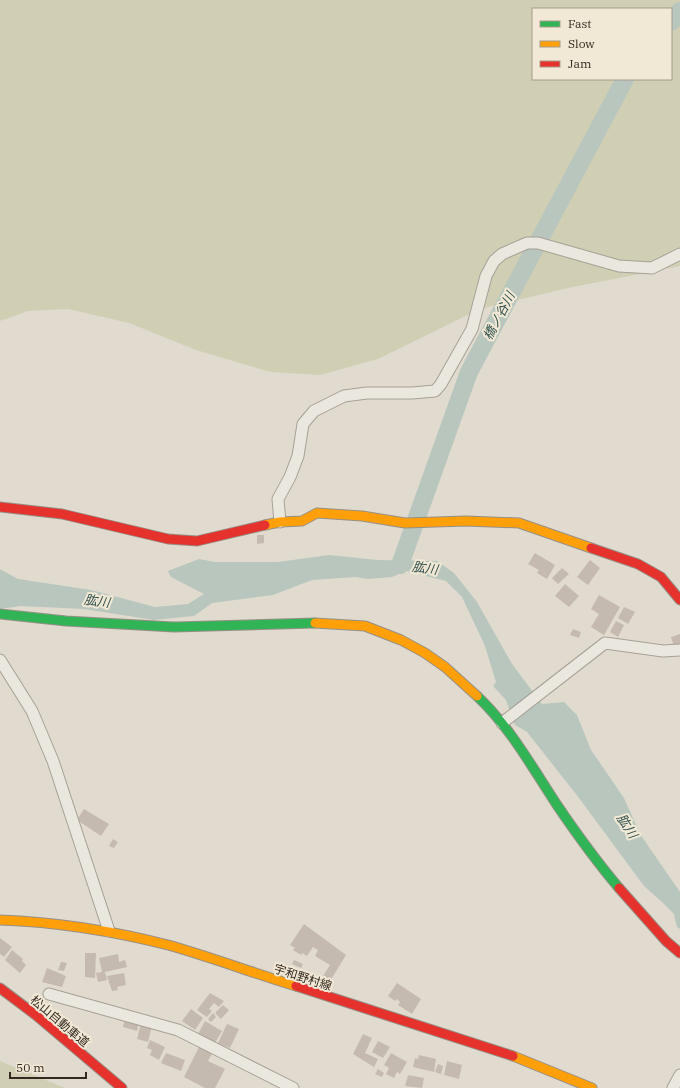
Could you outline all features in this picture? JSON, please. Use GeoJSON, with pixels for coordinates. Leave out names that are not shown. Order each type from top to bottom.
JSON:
{"type":"FeatureCollection","features":[{"type":"Feature","properties":{"kind":"main road"},"geometry":{"type":"LineString","coordinates":[[0,508],[62,514],[168,539],[190,540],[197,540],[280,522],[302,521],[317,514],[362,516],[405,523],[466,521],[519,523],[638,564],[662,577],[680,600]]}},
{"type":"Feature","properties":{"kind":"main road"},"geometry":{"type":"LineString","coordinates":[[0,614],[66,621],[174,627],[306,623],[365,626],[380,631],[425,653],[445,667],[504,721],[602,868],[666,941],[680,953]]}},
{"type":"Feature","properties":{"kind":"main road","name":"宇和野村線"},"geometry":{"type":"LineString","coordinates":[[0,920],[33,921],[109,931],[177,949],[515,1057],[592,1088]]}},
{"type":"Feature","properties":{"kind":"main road","name":"松山自動車道"},"geometry":{"type":"LineString","coordinates":[[0,988],[37,1016],[122,1088]]}},
{"type":"Feature","properties":{"kind":"street"},"geometry":{"type":"LineString","coordinates":[[280,522],[278,499],[290,477],[298,456],[303,424],[314,411],[344,396],[367,393],[412,393],[435,390],[441,384],[472,329],[486,276],[494,261],[502,254],[527,243],[538,243],[619,266],[652,268],[680,254]]}},
{"type":"Feature","properties":{"kind":"street"},"geometry":{"type":"LineString","coordinates":[[504,721],[578,663],[605,644],[663,651],[680,650]]}},
{"type":"Feature","properties":{"kind":"street"},"geometry":{"type":"LineString","coordinates":[[0,660],[32,711],[53,761],[109,931]]}},
{"type":"Feature","properties":{"kind":"street"},"geometry":{"type":"LineString","coordinates":[[49,994],[178,1030],[293,1088]]}},
{"type":"Feature","properties":{"kind":"street"},"geometry":{"type":"LineString","coordinates":[[672,1088],[680,1075]]}},
{"type":"Feature","properties":{"kind":"green space"},"geometry":{"type":"Polygon","coordinates":[[[0,0],[680,0],[680,266],[568,288],[480,309],[378,359],[320,375],[270,372],[196,350],[129,323],[68,309],[28,311],[0,321],[0,0]]]}},
{"type":"Feature","properties":{"kind":"green space"},"geometry":{"type":"Polygon","coordinates":[[[0,1061],[65,1088],[0,1088],[0,1061]]]}},
{"type":"Feature","properties":{"kind":"water","name":"肱川"},"geometry":{"type":"Polygon","coordinates":[[[329,555],[377,560],[437,561],[454,573],[477,602],[512,664],[542,704],[564,702],[577,715],[591,750],[624,798],[640,834],[680,892],[680,929],[677,927],[674,914],[644,886],[579,798],[527,732],[515,725],[506,700],[493,686],[496,682],[485,646],[462,597],[446,581],[406,571],[392,577],[368,579],[355,577],[312,580],[273,595],[212,603],[194,616],[154,620],[84,609],[21,606],[0,609],[0,569],[18,579],[91,590],[155,607],[188,604],[204,594],[171,577],[168,571],[199,559],[215,562],[278,562],[329,555]]]}},
{"type":"Feature","properties":{"kind":"building"},"geometry":{"type":"Polygon","coordinates":[[[257,535],[264,535],[264,543],[257,544],[257,535]]]}},
{"type":"Feature","properties":{"kind":"building"},"geometry":{"type":"Polygon","coordinates":[[[535,553],[555,565],[547,579],[537,573],[539,570],[528,564],[535,553]]]}},
{"type":"Feature","properties":{"kind":"building"},"geometry":{"type":"Polygon","coordinates":[[[590,560],[600,568],[588,585],[577,577],[590,560]]]}},
{"type":"Feature","properties":{"kind":"building"},"geometry":{"type":"Polygon","coordinates":[[[562,568],[569,574],[558,584],[552,578],[562,568]]]}},
{"type":"Feature","properties":{"kind":"building"},"geometry":{"type":"Polygon","coordinates":[[[565,584],[579,596],[569,607],[555,596],[565,584]]]}},
{"type":"Feature","properties":{"kind":"building"},"geometry":{"type":"Polygon","coordinates":[[[599,595],[620,607],[604,635],[591,627],[599,614],[591,609],[599,595]]]}},
{"type":"Feature","properties":{"kind":"building"},"geometry":{"type":"Polygon","coordinates":[[[624,607],[635,612],[628,624],[618,618],[624,607]]]}},
{"type":"Feature","properties":{"kind":"building"},"geometry":{"type":"Polygon","coordinates":[[[616,621],[624,625],[618,637],[610,632],[616,621]]]}},
{"type":"Feature","properties":{"kind":"building"},"geometry":{"type":"Polygon","coordinates":[[[573,629],[581,632],[579,638],[570,635],[573,629]]]}},
{"type":"Feature","properties":{"kind":"building"},"geometry":{"type":"Polygon","coordinates":[[[680,634],[680,645],[674,647],[671,637],[680,634]]]}},
{"type":"Feature","properties":{"kind":"building"},"geometry":{"type":"Polygon","coordinates":[[[84,809],[109,824],[101,836],[77,820],[84,809]]]}},
{"type":"Feature","properties":{"kind":"building"},"geometry":{"type":"Polygon","coordinates":[[[113,839],[118,842],[114,848],[109,846],[113,839]]]}},
{"type":"Feature","properties":{"kind":"building"},"geometry":{"type":"Polygon","coordinates":[[[304,924],[346,955],[327,986],[320,981],[330,965],[315,956],[318,950],[313,947],[307,956],[302,953],[301,955],[293,950],[295,948],[290,945],[304,924]]]}},
{"type":"Feature","properties":{"kind":"building"},"geometry":{"type":"Polygon","coordinates":[[[0,938],[12,947],[4,957],[0,954],[0,938]]]}},
{"type":"Feature","properties":{"kind":"building"},"geometry":{"type":"Polygon","coordinates":[[[12,950],[23,959],[22,961],[26,965],[20,973],[5,960],[12,950]]]}},
{"type":"Feature","properties":{"kind":"building"},"geometry":{"type":"Polygon","coordinates":[[[85,953],[96,953],[95,978],[85,977],[85,953]]]}},
{"type":"Feature","properties":{"kind":"building"},"geometry":{"type":"Polygon","coordinates":[[[118,954],[119,962],[125,960],[127,967],[105,972],[107,980],[98,982],[96,973],[102,972],[99,958],[118,954]]]}},
{"type":"Feature","properties":{"kind":"building"},"geometry":{"type":"Polygon","coordinates":[[[294,960],[303,964],[301,968],[292,964],[294,960]]]}},
{"type":"Feature","properties":{"kind":"building"},"geometry":{"type":"Polygon","coordinates":[[[61,962],[67,963],[64,971],[58,970],[61,962]]]}},
{"type":"Feature","properties":{"kind":"building"},"geometry":{"type":"Polygon","coordinates":[[[47,968],[66,976],[62,987],[42,982],[47,968]]]}},
{"type":"Feature","properties":{"kind":"building"},"geometry":{"type":"Polygon","coordinates":[[[124,973],[126,985],[117,987],[118,990],[112,991],[107,976],[124,973]]]}},
{"type":"Feature","properties":{"kind":"building"},"geometry":{"type":"Polygon","coordinates":[[[397,983],[421,999],[412,1014],[398,1005],[400,1002],[397,999],[395,1001],[388,996],[397,983]]]}},
{"type":"Feature","properties":{"kind":"building"},"geometry":{"type":"Polygon","coordinates":[[[210,993],[224,1001],[219,1007],[214,1003],[209,1009],[212,1011],[207,1017],[197,1010],[210,993]]]}},
{"type":"Feature","properties":{"kind":"building"},"geometry":{"type":"Polygon","coordinates":[[[223,1005],[229,1010],[221,1019],[215,1013],[223,1005]]]}},
{"type":"Feature","properties":{"kind":"building"},"geometry":{"type":"Polygon","coordinates":[[[191,1009],[203,1018],[195,1030],[182,1021],[191,1009]]]}},
{"type":"Feature","properties":{"kind":"building"},"geometry":{"type":"Polygon","coordinates":[[[213,1013],[216,1017],[211,1022],[208,1019],[213,1013]]]}},
{"type":"Feature","properties":{"kind":"building"},"geometry":{"type":"Polygon","coordinates":[[[125,1018],[139,1022],[137,1031],[123,1027],[125,1018]]]}},
{"type":"Feature","properties":{"kind":"building"},"geometry":{"type":"Polygon","coordinates":[[[205,1021],[222,1031],[215,1043],[198,1034],[205,1021]]]}},
{"type":"Feature","properties":{"kind":"building"},"geometry":{"type":"Polygon","coordinates":[[[141,1023],[152,1026],[148,1042],[137,1039],[141,1023]]]}},
{"type":"Feature","properties":{"kind":"building"},"geometry":{"type":"Polygon","coordinates":[[[227,1024],[239,1029],[230,1048],[218,1043],[227,1024]]]}},
{"type":"Feature","properties":{"kind":"building"},"geometry":{"type":"Polygon","coordinates":[[[363,1034],[372,1038],[365,1053],[378,1059],[374,1067],[353,1054],[363,1034]]]}},
{"type":"Feature","properties":{"kind":"building"},"geometry":{"type":"Polygon","coordinates":[[[150,1040],[165,1047],[159,1060],[150,1055],[152,1050],[147,1048],[150,1040]]]}},
{"type":"Feature","properties":{"kind":"building"},"geometry":{"type":"Polygon","coordinates":[[[378,1041],[390,1047],[383,1058],[372,1052],[378,1041]]]}},
{"type":"Feature","properties":{"kind":"building"},"geometry":{"type":"Polygon","coordinates":[[[200,1045],[213,1052],[208,1061],[225,1069],[215,1088],[205,1088],[184,1077],[200,1045]]]}},
{"type":"Feature","properties":{"kind":"building"},"geometry":{"type":"Polygon","coordinates":[[[166,1053],[185,1060],[181,1071],[161,1063],[166,1053]]]}},
{"type":"Feature","properties":{"kind":"building"},"geometry":{"type":"Polygon","coordinates":[[[391,1053],[407,1062],[400,1074],[397,1072],[394,1078],[386,1074],[389,1068],[384,1065],[391,1053]]]}},
{"type":"Feature","properties":{"kind":"building"},"geometry":{"type":"Polygon","coordinates":[[[419,1055],[436,1059],[434,1072],[413,1067],[415,1058],[418,1059],[419,1055]]]}},
{"type":"Feature","properties":{"kind":"building"},"geometry":{"type":"Polygon","coordinates":[[[447,1061],[462,1065],[459,1079],[444,1075],[447,1061]]]}},
{"type":"Feature","properties":{"kind":"building"},"geometry":{"type":"Polygon","coordinates":[[[438,1064],[443,1066],[441,1074],[435,1072],[438,1064]]]}},
{"type":"Feature","properties":{"kind":"building"},"geometry":{"type":"Polygon","coordinates":[[[378,1069],[384,1073],[382,1077],[375,1074],[378,1069]]]}},
{"type":"Feature","properties":{"kind":"building"},"geometry":{"type":"Polygon","coordinates":[[[408,1075],[424,1078],[422,1088],[405,1086],[408,1075]]]}},
{"type":"Feature","properties":{"kind":"waterway","name":"橋ノ谷川"},"geometry":{"type":"LineString","coordinates":[[672,21],[680,11]]}},
{"type":"Feature","properties":{"kind":"waterway","name":"橋ノ谷川"},"geometry":{"type":"LineString","coordinates":[[400,565],[469,372],[624,80]]}},
{"type":"Feature","properties":{"kind":"traffic: fast"},"geometry":{"type":"LineString","coordinates":[[0,614],[66,621],[174,627],[315,623]]}},
{"type":"Feature","properties":{"kind":"traffic: fast"},"geometry":{"type":"LineString","coordinates":[[477,696],[510,734],[557,805],[595,858],[619,888]]}},
{"type":"Feature","properties":{"kind":"traffic: slow"},"geometry":{"type":"LineString","coordinates":[[265,525],[280,522],[302,521],[317,513],[362,516],[405,523],[466,521],[519,523],[591,548]]}},
{"type":"Feature","properties":{"kind":"traffic: slow"},"geometry":{"type":"LineString","coordinates":[[315,623],[365,626],[401,640],[425,653],[445,667],[477,696]]}},
{"type":"Feature","properties":{"kind":"traffic: slow"},"geometry":{"type":"LineString","coordinates":[[0,920],[64,925],[106,931],[147,940],[168,945],[296,986]]}},
{"type":"Feature","properties":{"kind":"traffic: slow"},"geometry":{"type":"LineString","coordinates":[[513,1056],[592,1088]]}},
{"type":"Feature","properties":{"kind":"traffic: jam"},"geometry":{"type":"LineString","coordinates":[[0,507],[62,514],[168,539],[197,541],[265,525]]}},
{"type":"Feature","properties":{"kind":"traffic: jam"},"geometry":{"type":"LineString","coordinates":[[591,548],[638,564],[661,577],[680,600]]}},
{"type":"Feature","properties":{"kind":"traffic: jam"},"geometry":{"type":"LineString","coordinates":[[619,888],[666,941],[680,953]]}},
{"type":"Feature","properties":{"kind":"traffic: jam"},"geometry":{"type":"LineString","coordinates":[[296,986],[513,1056]]}},
{"type":"Feature","properties":{"kind":"traffic: jam"},"geometry":{"type":"LineString","coordinates":[[0,988],[37,1016],[122,1088]]}}]}
